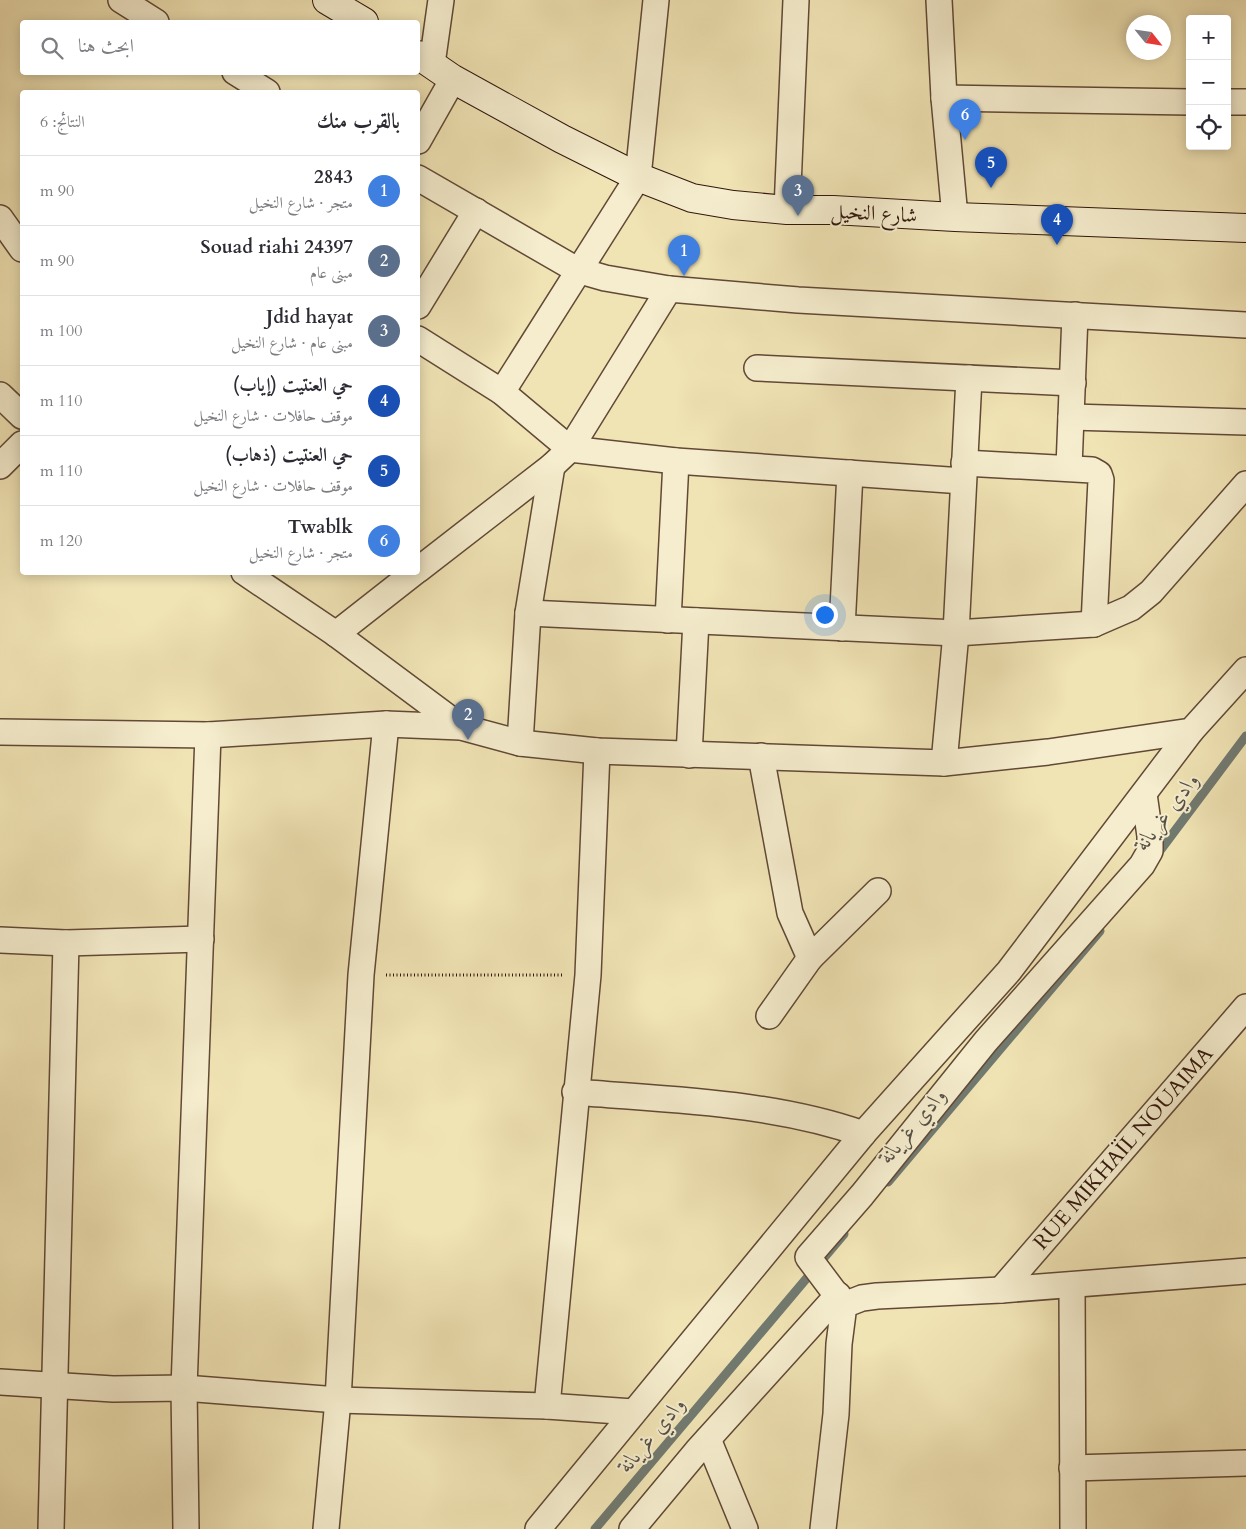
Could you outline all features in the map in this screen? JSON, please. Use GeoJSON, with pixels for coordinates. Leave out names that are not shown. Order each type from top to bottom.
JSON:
{"type":"FeatureCollection","features":[{"type":"Feature","properties":{"kind":"main road"},"geometry":{"type":"LineString","coordinates":[[327,0],[361,20]]}},
{"type":"Feature","properties":{"kind":"main road","name":"شارع النخيل"},"geometry":{"type":"LineString","coordinates":[[434,66],[562,139],[638,177],[692,198],[733,205],[787,210],[833,210],[955,217],[1246,228]]}},
{"type":"Feature","properties":{"kind":"street"},"geometry":{"type":"LineString","coordinates":[[121,0],[153,20]]}},
{"type":"Feature","properties":{"kind":"street"},"geometry":{"type":"LineString","coordinates":[[420,132],[434,66],[442,0]]}},
{"type":"Feature","properties":{"kind":"street"},"geometry":{"type":"LineString","coordinates":[[502,392],[577,270],[638,177],[656,0]]}},
{"type":"Feature","properties":{"kind":"street"},"geometry":{"type":"LineString","coordinates":[[787,210],[796,0]]}},
{"type":"Feature","properties":{"kind":"street"},"geometry":{"type":"LineString","coordinates":[[939,0],[944,98],[955,217]]}},
{"type":"Feature","properties":{"kind":"street"},"geometry":{"type":"LineString","coordinates":[[241,75],[264,90]]}},
{"type":"Feature","properties":{"kind":"street"},"geometry":{"type":"LineString","coordinates":[[944,98],[1186,102]]}},
{"type":"Feature","properties":{"kind":"street"},"geometry":{"type":"LineString","coordinates":[[1231,102],[1246,102]]}},
{"type":"Feature","properties":{"kind":"street"},"geometry":{"type":"LineString","coordinates":[[420,179],[577,270],[605,278],[668,289],[798,300],[1246,326]]}},
{"type":"Feature","properties":{"kind":"street"},"geometry":{"type":"LineString","coordinates":[[420,303],[476,211]]}},
{"type":"Feature","properties":{"kind":"street"},"geometry":{"type":"LineString","coordinates":[[2,225],[20,247]]}},
{"type":"Feature","properties":{"kind":"street"},"geometry":{"type":"LineString","coordinates":[[420,568],[552,466],[570,448],[668,289]]}},
{"type":"Feature","properties":{"kind":"street"},"geometry":{"type":"LineString","coordinates":[[1069,467],[1075,315]]}},
{"type":"Feature","properties":{"kind":"street"},"geometry":{"type":"LineString","coordinates":[[420,340],[502,392],[570,448],[676,461],[850,474],[964,472],[1069,467],[1092,470],[1099,474],[1101,480],[1094,624]]}},
{"type":"Feature","properties":{"kind":"street"},"geometry":{"type":"LineString","coordinates":[[757,368],[1073,383]]}},
{"type":"Feature","properties":{"kind":"street"},"geometry":{"type":"LineString","coordinates":[[944,763],[956,633],[969,378]]}},
{"type":"Feature","properties":{"kind":"street"},"geometry":{"type":"LineString","coordinates":[[0,395],[20,414]]}},
{"type":"Feature","properties":{"kind":"street"},"geometry":{"type":"LineString","coordinates":[[1071,417],[1246,422]]}},
{"type":"Feature","properties":{"kind":"street"},"geometry":{"type":"LineString","coordinates":[[0,466],[20,446]]}},
{"type":"Feature","properties":{"kind":"street"},"geometry":{"type":"LineString","coordinates":[[668,620],[676,461]]}},
{"type":"Feature","properties":{"kind":"street"},"geometry":{"type":"LineString","coordinates":[[520,743],[528,613],[552,466]]}},
{"type":"Feature","properties":{"kind":"street"},"geometry":{"type":"LineString","coordinates":[[842,628],[850,474]]}},
{"type":"Feature","properties":{"kind":"street"},"geometry":{"type":"LineString","coordinates":[[528,613],[956,633],[1094,624],[1131,608],[1150,592],[1246,484]]}},
{"type":"Feature","properties":{"kind":"street"},"geometry":{"type":"LineString","coordinates":[[248,575],[336,634],[461,727]]}},
{"type":"Feature","properties":{"kind":"street"},"geometry":{"type":"LineString","coordinates":[[336,634],[411,575]]}},
{"type":"Feature","properties":{"kind":"street"},"geometry":{"type":"LineString","coordinates":[[689,755],[696,621]]}},
{"type":"Feature","properties":{"kind":"street"},"geometry":{"type":"LineString","coordinates":[[538,1529],[863,1134],[1008,970],[1191,731],[1246,670]]}},
{"type":"Feature","properties":{"kind":"street"},"geometry":{"type":"LineString","coordinates":[[0,732],[208,735],[386,724],[461,727],[520,743],[597,751],[944,763],[1048,752],[1191,731]]}},
{"type":"Feature","properties":{"kind":"street"},"geometry":{"type":"LineString","coordinates":[[326,1529],[338,1400],[361,975],[386,724]]}},
{"type":"Feature","properties":{"kind":"street"},"geometry":{"type":"LineString","coordinates":[[186,1529],[184,1388],[208,735]]}},
{"type":"Feature","properties":{"kind":"street"},"geometry":{"type":"LineString","coordinates":[[547,1406],[563,1249],[575,1092],[588,975],[597,751]]}},
{"type":"Feature","properties":{"kind":"street"},"geometry":{"type":"LineString","coordinates":[[761,756],[790,913],[810,958]]}},
{"type":"Feature","properties":{"kind":"street"},"geometry":{"type":"LineString","coordinates":[[808,1257],[862,1195],[986,1041],[1142,865],[1150,851],[1150,836],[1144,794]]}},
{"type":"Feature","properties":{"kind":"street"},"geometry":{"type":"LineString","coordinates":[[769,1016],[810,958],[878,891]]}},
{"type":"Feature","properties":{"kind":"street"},"geometry":{"type":"LineString","coordinates":[[0,940],[66,943],[201,939]]}},
{"type":"Feature","properties":{"kind":"street"},"geometry":{"type":"LineString","coordinates":[[51,1529],[66,943]]}},
{"type":"Feature","properties":{"kind":"street","name":"RUE MIKHAÏL NOUAIMA"},"geometry":{"type":"LineString","coordinates":[[1001,1290],[1246,1007]]}},
{"type":"Feature","properties":{"kind":"street"},"geometry":{"type":"LineString","coordinates":[[575,1092],[725,1105],[824,1120],[863,1134]]}},
{"type":"Feature","properties":{"kind":"street"},"geometry":{"type":"LineString","coordinates":[[782,1232],[808,1257],[841,1300],[836,1414],[823,1529]]}},
{"type":"Feature","properties":{"kind":"street"},"geometry":{"type":"LineString","coordinates":[[632,1529],[708,1439],[841,1300],[876,1296],[1001,1290],[1246,1272]]}},
{"type":"Feature","properties":{"kind":"street"},"geometry":{"type":"LineString","coordinates":[[1072,1285],[1073,1529]]}},
{"type":"Feature","properties":{"kind":"street"},"geometry":{"type":"LineString","coordinates":[[0,1382],[113,1388],[184,1388],[338,1400],[547,1406],[633,1412]]}},
{"type":"Feature","properties":{"kind":"street"},"geometry":{"type":"LineString","coordinates":[[708,1439],[744,1529]]}},
{"type":"Feature","properties":{"kind":"street"},"geometry":{"type":"LineString","coordinates":[[1072,1468],[1246,1463]]}},
{"type":"Feature","properties":{"kind":"path"},"geometry":{"type":"LineString","coordinates":[[361,975],[588,975]]}},
{"type":"Feature","properties":{"kind":"waterway","name":"وادي غريانة"},"geometry":{"type":"LineString","coordinates":[[1156,856],[1246,736]]}},
{"type":"Feature","properties":{"kind":"waterway","name":"وادي غريانة"},"geometry":{"type":"LineString","coordinates":[[888,1182],[1100,931]]}},
{"type":"Feature","properties":{"kind":"waterway","name":"وادي غريانة"},"geometry":{"type":"LineString","coordinates":[[595,1529],[844,1234]]}},
{"type":"Feature","properties":{"kind":"place","name":"Twablk"},"geometry":{"type":"Point","coordinates":[965,140]}},
{"type":"Feature","properties":{"kind":"place","name":"حي العنتيت (ذهاب)"},"geometry":{"type":"Point","coordinates":[991,188]}},
{"type":"Feature","properties":{"kind":"place","name":"Jdid hayat"},"geometry":{"type":"Point","coordinates":[798,216]}},
{"type":"Feature","properties":{"kind":"place","name":"حي العنتيت (إياب)"},"geometry":{"type":"Point","coordinates":[1057,245]}},
{"type":"Feature","properties":{"kind":"place","name":"2843"},"geometry":{"type":"Point","coordinates":[684,276]}},
{"type":"Feature","properties":{"kind":"place","name":"Souad riahi 24397"},"geometry":{"type":"Point","coordinates":[468,740]}}]}
